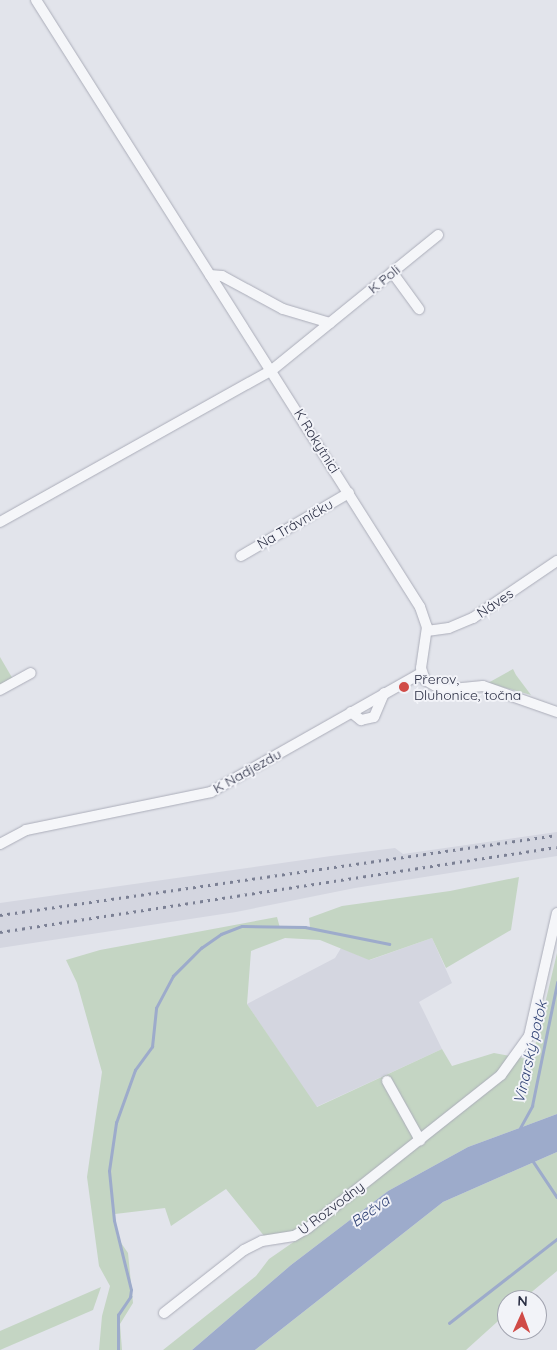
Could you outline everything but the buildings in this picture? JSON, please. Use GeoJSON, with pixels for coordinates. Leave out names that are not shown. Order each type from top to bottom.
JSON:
{"type":"FeatureCollection","features":[{"type":"Feature","properties":{"kind":"street","name":"K Rokytnici"},"geometry":{"type":"LineString","coordinates":[[36,0],[420,606],[427,631],[421,673]]}},
{"type":"Feature","properties":{"kind":"street","name":"K Poli"},"geometry":{"type":"LineString","coordinates":[[0,522],[272,370],[438,235]]}},
{"type":"Feature","properties":{"kind":"street"},"geometry":{"type":"LineString","coordinates":[[392,272],[419,309]]}},
{"type":"Feature","properties":{"kind":"street"},"geometry":{"type":"LineString","coordinates":[[210,275],[222,276],[283,309],[330,323]]}},
{"type":"Feature","properties":{"kind":"street","name":"Na Trávníčku"},"geometry":{"type":"LineString","coordinates":[[241,556],[349,493]]}},
{"type":"Feature","properties":{"kind":"street","name":"Náves"},"geometry":{"type":"LineString","coordinates":[[427,631],[449,628],[473,618],[557,561]]}},
{"type":"Feature","properties":{"kind":"street"},"geometry":{"type":"LineString","coordinates":[[0,690],[32,673]]}},
{"type":"Feature","properties":{"kind":"street"},"geometry":{"type":"LineString","coordinates":[[421,673],[437,689],[483,686],[557,712]]}},
{"type":"Feature","properties":{"kind":"street","name":"K Nadjezdu"},"geometry":{"type":"LineString","coordinates":[[0,844],[26,830],[211,792],[421,673]]}},
{"type":"Feature","properties":{"kind":"street"},"geometry":{"type":"LineString","coordinates":[[351,712],[361,720],[374,717],[384,693]]}},
{"type":"Feature","properties":{"kind":"street","name":"U Rozvodny"},"geometry":{"type":"LineString","coordinates":[[164,1313],[244,1250],[262,1241],[289,1237],[302,1232],[501,1075],[525,1045],[536,1016],[556,916]]}},
{"type":"Feature","properties":{"kind":"street"},"geometry":{"type":"LineString","coordinates":[[387,1080],[420,1140]]}},
{"type":"Feature","properties":{"kind":"shaded area"},"geometry":{"type":"Polygon","coordinates":[[[557,832],[557,856],[355,888],[236,912],[0,948],[0,903],[331,856],[395,848],[403,854],[557,832]]]}},
{"type":"Feature","properties":{"kind":"shaded area"},"geometry":{"type":"Polygon","coordinates":[[[432,938],[452,983],[419,1002],[442,1049],[316,1107],[247,1004],[335,958],[341,948],[370,960],[432,938]]]}},
{"type":"Feature","properties":{"kind":"green space"},"geometry":{"type":"Polygon","coordinates":[[[0,657],[14,681],[0,689],[0,657]]]}},
{"type":"Feature","properties":{"kind":"green space"},"geometry":{"type":"Polygon","coordinates":[[[513,669],[516,675],[531,695],[488,683],[513,669]]]}},
{"type":"Feature","properties":{"kind":"green space"},"geometry":{"type":"Polygon","coordinates":[[[519,877],[511,930],[446,968],[432,938],[369,960],[320,940],[285,938],[251,951],[247,1004],[317,1107],[442,1049],[452,1066],[494,1053],[527,1059],[535,1046],[557,953],[557,1114],[468,1147],[388,1191],[291,1265],[192,1350],[163,1350],[256,1276],[269,1259],[295,1241],[265,1237],[226,1189],[171,1226],[165,1208],[115,1214],[117,1237],[128,1253],[133,1303],[120,1324],[122,1350],[99,1350],[102,1316],[110,1286],[99,1266],[87,1177],[102,1072],[77,983],[66,960],[100,950],[277,917],[280,928],[310,927],[309,918],[342,906],[450,891],[519,877]]]}},
{"type":"Feature","properties":{"kind":"green space"},"geometry":{"type":"Polygon","coordinates":[[[557,1152],[557,1271],[534,1290],[497,1290],[497,1322],[466,1350],[255,1350],[443,1202],[557,1152]]]}},
{"type":"Feature","properties":{"kind":"green space"},"geometry":{"type":"Polygon","coordinates":[[[101,1287],[93,1310],[0,1350],[0,1331],[101,1287]]]}},
{"type":"Feature","properties":{"kind":"water","name":"Bečva"},"geometry":{"type":"Polygon","coordinates":[[[557,1114],[557,1152],[443,1202],[255,1350],[192,1350],[291,1265],[388,1191],[468,1147],[557,1114]]]}},
{"type":"Feature","properties":{"kind":"waterway"},"geometry":{"type":"LineString","coordinates":[[118,1350],[118,1315],[130,1297],[131,1290],[114,1221],[109,1171],[116,1123],[135,1070],[152,1047],[156,1008],[173,976],[201,948],[221,934],[242,926],[305,927],[389,944]]}},
{"type":"Feature","properties":{"kind":"waterway","name":"Vinarský potok"},"geometry":{"type":"LineString","coordinates":[[520,1128],[532,1106],[557,983]]}},
{"type":"Feature","properties":{"kind":"waterway"},"geometry":{"type":"LineString","coordinates":[[533,1161],[557,1197]]}},
{"type":"Feature","properties":{"kind":"waterway"},"geometry":{"type":"LineString","coordinates":[[449,1323],[557,1239]]}},
{"type":"Feature","properties":{"kind":"railway"},"geometry":{"type":"LineString","coordinates":[[0,915],[557,835]]}},
{"type":"Feature","properties":{"kind":"railway"},"geometry":{"type":"LineString","coordinates":[[0,932],[557,847]]}},
{"type":"Feature","properties":{"kind":"place","name":"Přerov, Dluhonice, točna"},"geometry":{"type":"Point","coordinates":[404,687]}}]}
